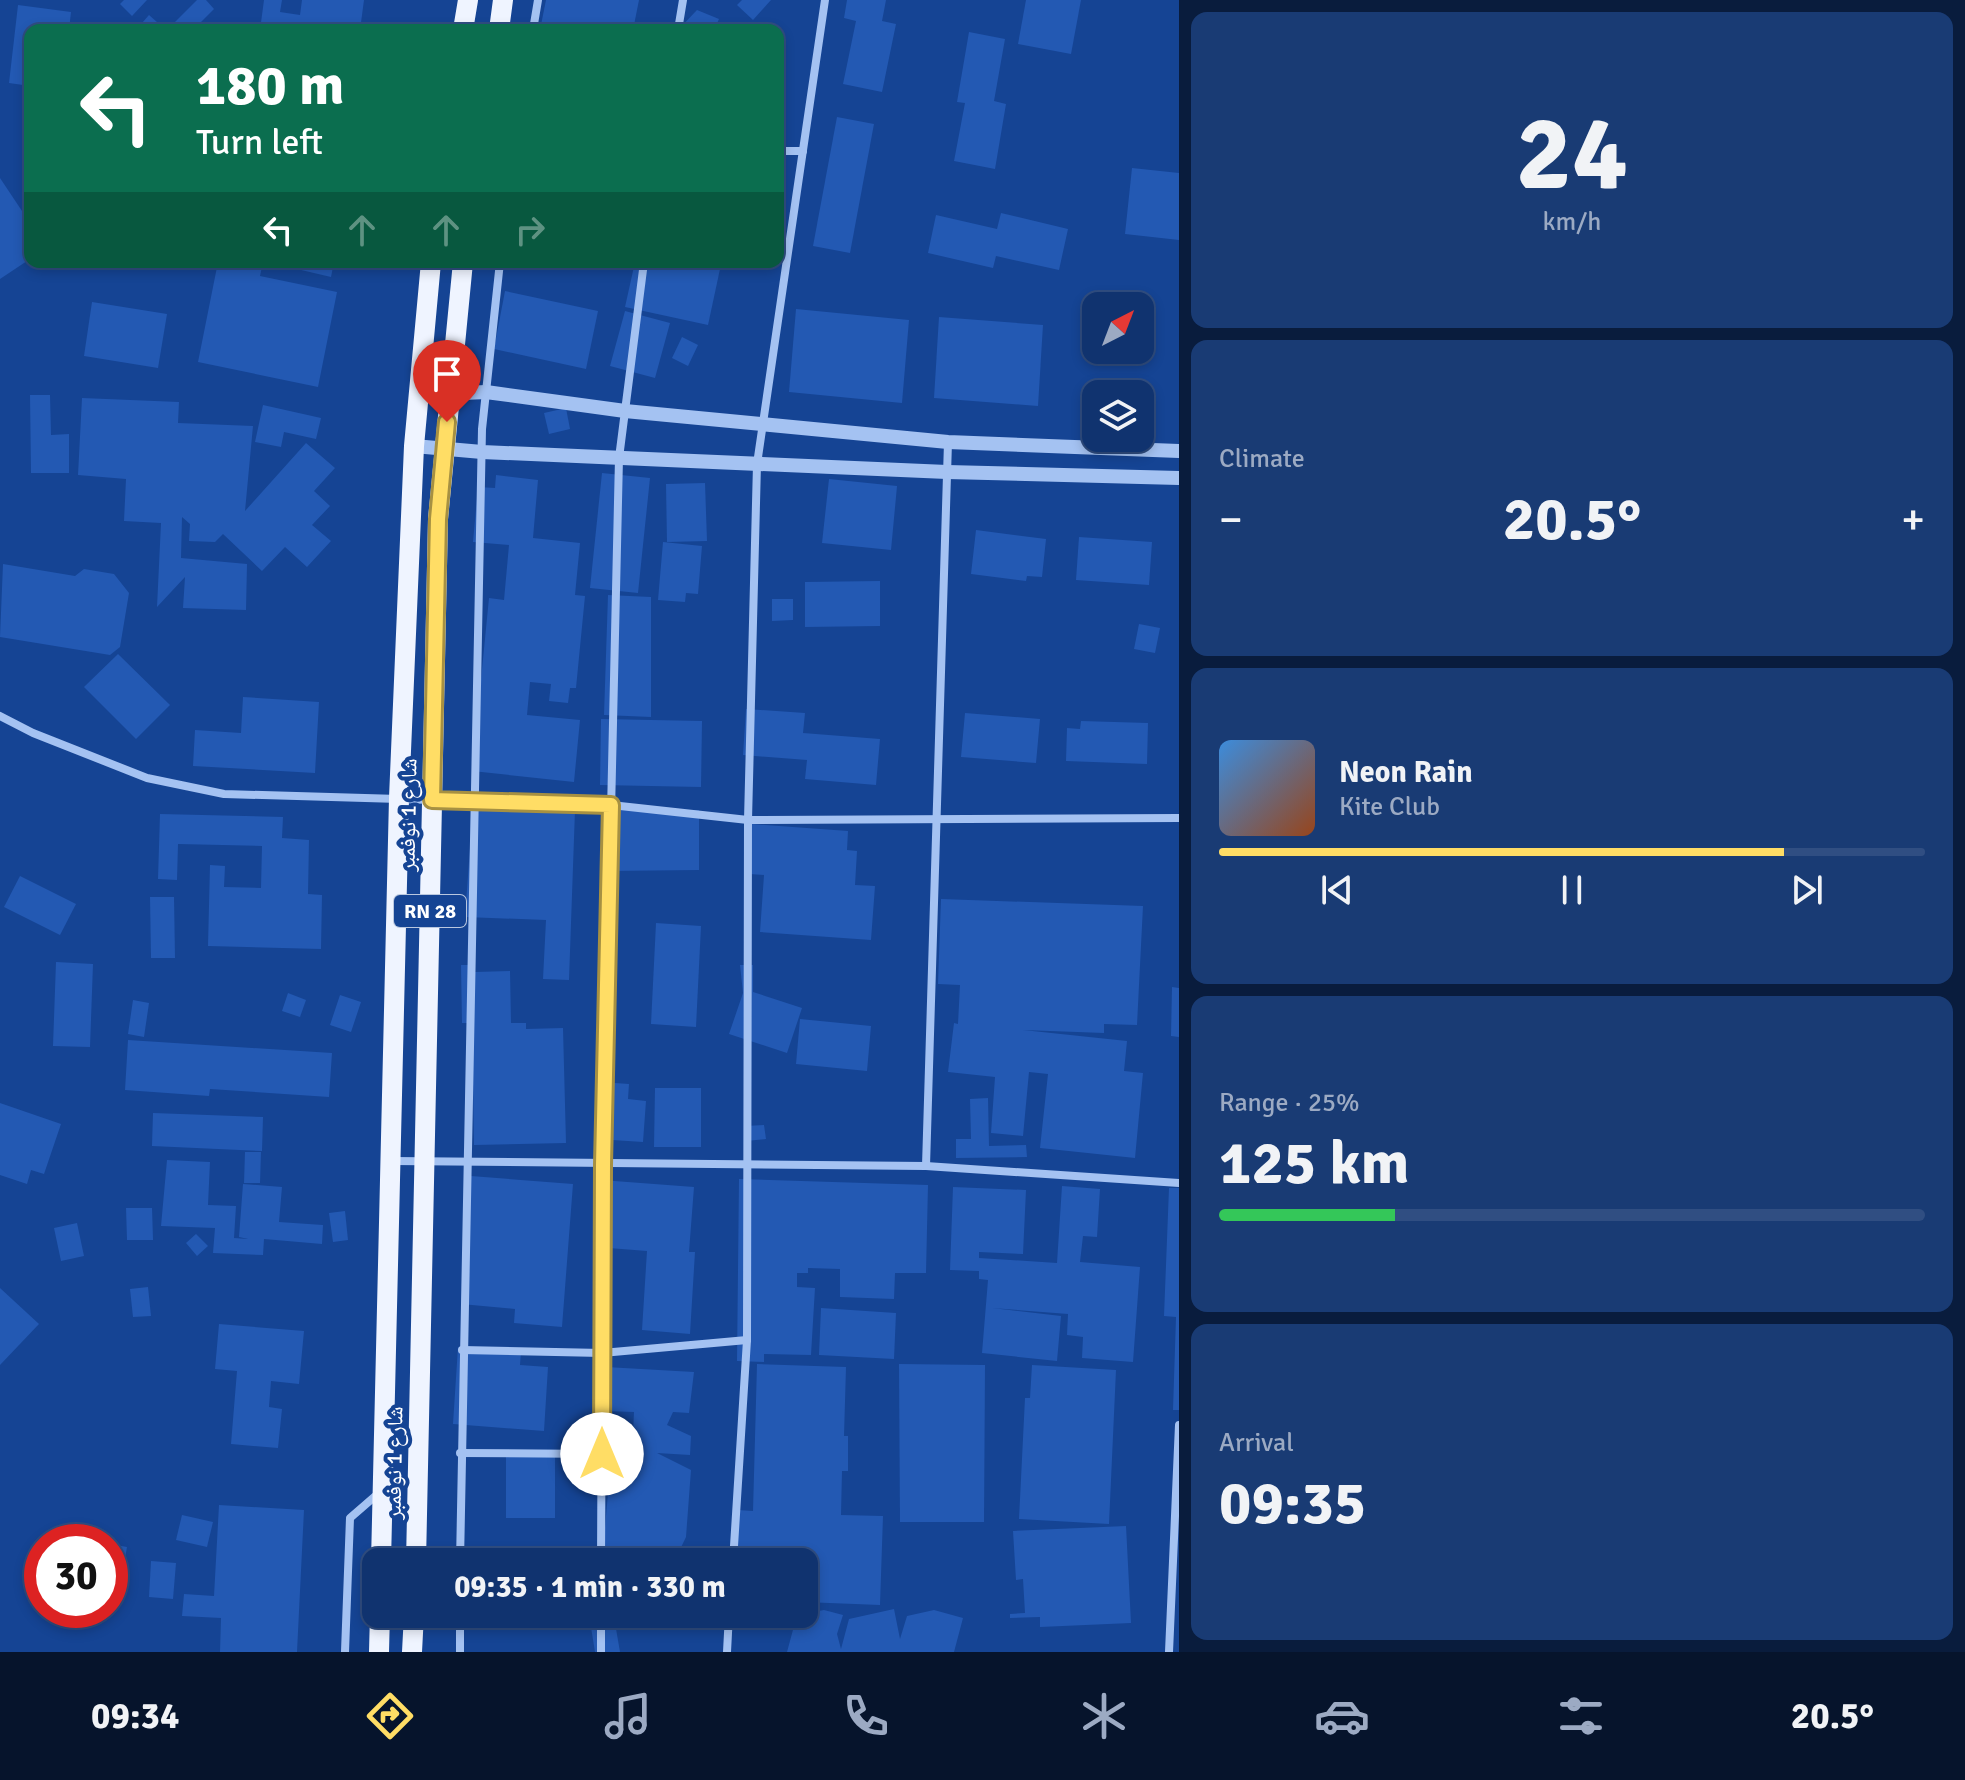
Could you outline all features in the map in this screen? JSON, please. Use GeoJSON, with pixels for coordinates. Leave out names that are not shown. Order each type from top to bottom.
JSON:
{"type":"FeatureCollection","features":[{"type":"Feature","properties":{"kind":"main road"},"geometry":{"type":"LineString","coordinates":[[464,24],[468,0]]}},
{"type":"Feature","properties":{"kind":"main road"},"geometry":{"type":"LineString","coordinates":[[500,24],[503,0]]}},
{"type":"Feature","properties":{"kind":"main road","name":"شارع 1 نوفمبر"},"geometry":{"type":"LineString","coordinates":[[381,1548],[399,798],[414,446],[430,268]]}},
{"type":"Feature","properties":{"kind":"main road","name":"شارع 1 نوفمبر"},"geometry":{"type":"LineString","coordinates":[[416,1548],[438,519],[462,268]]}},
{"type":"Feature","properties":{"kind":"main road"},"geometry":{"type":"LineString","coordinates":[[379,1652],[380,1628]]}},
{"type":"Feature","properties":{"kind":"main road"},"geometry":{"type":"LineString","coordinates":[[412,1652],[413,1628]]}},
{"type":"Feature","properties":{"kind":"street"},"geometry":{"type":"LineString","coordinates":[[534,24],[538,0]]}},
{"type":"Feature","properties":{"kind":"street"},"geometry":{"type":"LineString","coordinates":[[679,24],[683,0]]}},
{"type":"Feature","properties":{"kind":"street"},"geometry":{"type":"LineString","coordinates":[[734,1548],[747,1340],[748,820],[757,464],[825,0]]}},
{"type":"Feature","properties":{"kind":"street"},"geometry":{"type":"LineString","coordinates":[[784,151],[803,151]]}},
{"type":"Feature","properties":{"kind":"street"},"geometry":{"type":"LineString","coordinates":[[460,1548],[482,452],[499,268]]}},
{"type":"Feature","properties":{"kind":"street"},"geometry":{"type":"LineString","coordinates":[[601,1548],[603,1165],[619,458],[643,268]]}},
{"type":"Feature","properties":{"kind":"street"},"geometry":{"type":"LineString","coordinates":[[418,395],[486,392],[625,411],[948,442],[1179,451]]}},
{"type":"Feature","properties":{"kind":"street"},"geometry":{"type":"LineString","coordinates":[[926,1166],[948,442]]}},
{"type":"Feature","properties":{"kind":"street"},"geometry":{"type":"LineString","coordinates":[[414,446],[482,452],[947,472],[1179,478]]}},
{"type":"Feature","properties":{"kind":"street"},"geometry":{"type":"LineString","coordinates":[[0,716],[33,733],[147,778],[224,794],[611,805],[748,820],[1179,818]]}},
{"type":"Feature","properties":{"kind":"street"},"geometry":{"type":"LineString","coordinates":[[392,1161],[424,1164],[926,1166],[1179,1183]]}},
{"type":"Feature","properties":{"kind":"street"},"geometry":{"type":"LineString","coordinates":[[462,1350],[602,1353],[747,1340]]}},
{"type":"Feature","properties":{"kind":"street"},"geometry":{"type":"LineString","coordinates":[[1169,1652],[1176,1604],[1179,1425]]}},
{"type":"Feature","properties":{"kind":"street"},"geometry":{"type":"LineString","coordinates":[[460,1453],[602,1454]]}},
{"type":"Feature","properties":{"kind":"street"},"geometry":{"type":"LineString","coordinates":[[345,1652],[350,1518],[383,1489]]}},
{"type":"Feature","properties":{"kind":"street"},"geometry":{"type":"LineString","coordinates":[[460,1628],[460,1652]]}},
{"type":"Feature","properties":{"kind":"street"},"geometry":{"type":"LineString","coordinates":[[601,1628],[601,1652]]}},
{"type":"Feature","properties":{"kind":"street"},"geometry":{"type":"LineString","coordinates":[[727,1652],[728,1628]]}},
{"type":"Feature","properties":{"kind":"building"},"geometry":{"type":"Polygon","coordinates":[[[124,0],[147,0],[132,16],[120,4],[124,0]]]}},
{"type":"Feature","properties":{"kind":"building"},"geometry":{"type":"Polygon","coordinates":[[[197,0],[206,0],[214,9],[199,24],[173,24],[197,0]]]}},
{"type":"Feature","properties":{"kind":"building"},"geometry":{"type":"Polygon","coordinates":[[[264,0],[282,0],[280,12],[300,15],[302,0],[364,0],[361,24],[261,24],[264,0]]]}},
{"type":"Feature","properties":{"kind":"building"},"geometry":{"type":"Polygon","coordinates":[[[546,0],[639,0],[634,24],[541,24],[546,0]]]}},
{"type":"Feature","properties":{"kind":"building"},"geometry":{"type":"Polygon","coordinates":[[[742,0],[771,0],[753,20],[737,5],[742,0]]]}},
{"type":"Feature","properties":{"kind":"building"},"geometry":{"type":"Polygon","coordinates":[[[847,0],[886,0],[882,21],[896,24],[882,92],[843,84],[856,21],[844,18],[847,0]]]}},
{"type":"Feature","properties":{"kind":"building"},"geometry":{"type":"Polygon","coordinates":[[[1026,0],[1081,0],[1071,54],[1018,44],[1026,0]]]}},
{"type":"Feature","properties":{"kind":"building"},"geometry":{"type":"Polygon","coordinates":[[[18,5],[71,12],[70,24],[24,24],[24,85],[9,83],[18,5]]]}},
{"type":"Feature","properties":{"kind":"building"},"geometry":{"type":"Polygon","coordinates":[[[697,10],[719,19],[717,24],[684,24],[697,10]]]}},
{"type":"Feature","properties":{"kind":"building"},"geometry":{"type":"Polygon","coordinates":[[[149,15],[159,24],[143,24],[149,15]]]}},
{"type":"Feature","properties":{"kind":"building"},"geometry":{"type":"Polygon","coordinates":[[[969,32],[1005,39],[994,101],[1006,104],[995,169],[954,161],[965,103],[957,102],[969,32]]]}},
{"type":"Feature","properties":{"kind":"building"},"geometry":{"type":"Polygon","coordinates":[[[837,117],[874,124],[850,253],[813,246],[837,117]]]}},
{"type":"Feature","properties":{"kind":"building"},"geometry":{"type":"Polygon","coordinates":[[[1132,168],[1179,173],[1179,240],[1125,234],[1132,168]]]}},
{"type":"Feature","properties":{"kind":"building"},"geometry":{"type":"Polygon","coordinates":[[[0,178],[24,214],[24,263],[0,279],[0,178]]]}},
{"type":"Feature","properties":{"kind":"building"},"geometry":{"type":"Polygon","coordinates":[[[1001,213],[1068,229],[1059,270],[996,256],[993,268],[928,253],[936,215],[997,229],[1001,213]]]}},
{"type":"Feature","properties":{"kind":"building"},"geometry":{"type":"Polygon","coordinates":[[[217,268],[262,268],[260,276],[337,292],[318,387],[198,362],[217,268]]]}},
{"type":"Feature","properties":{"kind":"building"},"geometry":{"type":"Polygon","coordinates":[[[293,268],[333,268],[331,277],[293,268]]]}},
{"type":"Feature","properties":{"kind":"building"},"geometry":{"type":"Polygon","coordinates":[[[634,268],[720,269],[708,325],[625,307],[634,268]]]}},
{"type":"Feature","properties":{"kind":"building"},"geometry":{"type":"Polygon","coordinates":[[[505,291],[598,311],[586,369],[494,349],[505,291]]]}},
{"type":"Feature","properties":{"kind":"building"},"geometry":{"type":"Polygon","coordinates":[[[92,302],[167,314],[158,368],[84,356],[92,302]]]}},
{"type":"Feature","properties":{"kind":"building"},"geometry":{"type":"Polygon","coordinates":[[[796,309],[909,320],[902,403],[789,392],[796,309]]]}},
{"type":"Feature","properties":{"kind":"building"},"geometry":{"type":"Polygon","coordinates":[[[625,311],[670,323],[655,378],[610,366],[625,311]]]}},
{"type":"Feature","properties":{"kind":"building"},"geometry":{"type":"Polygon","coordinates":[[[939,317],[1043,325],[1038,406],[934,398],[939,317]]]}},
{"type":"Feature","properties":{"kind":"building"},"geometry":{"type":"Polygon","coordinates":[[[682,337],[698,345],[688,366],[672,358],[682,337]]]}},
{"type":"Feature","properties":{"kind":"building"},"geometry":{"type":"Polygon","coordinates":[[[30,395],[50,395],[51,435],[69,434],[69,473],[31,473],[30,395]]]}},
{"type":"Feature","properties":{"kind":"building"},"geometry":{"type":"Polygon","coordinates":[[[82,398],[179,402],[178,423],[253,426],[245,511],[306,443],[335,468],[314,491],[330,506],[312,525],[331,541],[307,567],[285,547],[262,571],[223,534],[215,542],[189,541],[190,524],[182,517],[181,558],[247,564],[246,610],[183,608],[185,577],[157,607],[161,523],[124,521],[126,479],[78,475],[82,398]]]}},
{"type":"Feature","properties":{"kind":"building"},"geometry":{"type":"Polygon","coordinates":[[[263,405],[321,418],[316,439],[284,432],[281,447],[255,442],[263,405]]]}},
{"type":"Feature","properties":{"kind":"building"},"geometry":{"type":"Polygon","coordinates":[[[566,408],[570,429],[549,434],[544,413],[566,408]]]}},
{"type":"Feature","properties":{"kind":"building"},"geometry":{"type":"Polygon","coordinates":[[[602,473],[650,478],[638,593],[590,588],[602,473]]]}},
{"type":"Feature","properties":{"kind":"building"},"geometry":{"type":"Polygon","coordinates":[[[496,475],[538,480],[533,538],[580,543],[575,595],[585,596],[576,688],[570,688],[568,703],[549,701],[551,684],[530,682],[527,715],[580,720],[574,782],[472,771],[489,598],[504,600],[509,545],[473,542],[478,487],[495,488],[496,475]]]}},
{"type":"Feature","properties":{"kind":"building"},"geometry":{"type":"Polygon","coordinates":[[[829,479],[897,486],[891,550],[822,543],[829,479]]]}},
{"type":"Feature","properties":{"kind":"building"},"geometry":{"type":"Polygon","coordinates":[[[705,483],[707,541],[667,542],[666,484],[705,483]]]}},
{"type":"Feature","properties":{"kind":"building"},"geometry":{"type":"Polygon","coordinates":[[[976,530],[1046,539],[1042,577],[1027,576],[1026,581],[971,574],[976,530]]]}},
{"type":"Feature","properties":{"kind":"building"},"geometry":{"type":"Polygon","coordinates":[[[1079,537],[1152,542],[1149,585],[1076,580],[1079,537]]]}},
{"type":"Feature","properties":{"kind":"building"},"geometry":{"type":"Polygon","coordinates":[[[663,542],[702,546],[698,594],[686,593],[685,602],[658,600],[663,542]]]}},
{"type":"Feature","properties":{"kind":"building"},"geometry":{"type":"Polygon","coordinates":[[[3,564],[75,576],[84,569],[114,574],[129,593],[120,647],[110,655],[0,637],[3,564]]]}},
{"type":"Feature","properties":{"kind":"building"},"geometry":{"type":"Polygon","coordinates":[[[880,581],[880,626],[805,627],[805,582],[880,581]]]}},
{"type":"Feature","properties":{"kind":"building"},"geometry":{"type":"Polygon","coordinates":[[[608,595],[651,597],[651,717],[604,715],[608,595]]]}},
{"type":"Feature","properties":{"kind":"building"},"geometry":{"type":"Polygon","coordinates":[[[772,599],[793,599],[793,620],[772,621],[772,599]]]}},
{"type":"Feature","properties":{"kind":"building"},"geometry":{"type":"Polygon","coordinates":[[[1139,624],[1160,628],[1155,653],[1134,649],[1139,624]]]}},
{"type":"Feature","properties":{"kind":"building"},"geometry":{"type":"Polygon","coordinates":[[[118,654],[170,705],[136,739],[84,687],[118,654]]]}},
{"type":"Feature","properties":{"kind":"building"},"geometry":{"type":"Polygon","coordinates":[[[243,697],[319,702],[315,773],[193,766],[195,730],[241,733],[243,697]]]}},
{"type":"Feature","properties":{"kind":"building"},"geometry":{"type":"Polygon","coordinates":[[[746,709],[805,713],[803,733],[880,739],[876,785],[805,779],[807,760],[743,755],[746,709]]]}},
{"type":"Feature","properties":{"kind":"building"},"geometry":{"type":"Polygon","coordinates":[[[965,713],[1040,719],[1036,763],[961,757],[965,713]]]}},
{"type":"Feature","properties":{"kind":"building"},"geometry":{"type":"Polygon","coordinates":[[[601,719],[702,721],[701,787],[600,785],[601,719]]]}},
{"type":"Feature","properties":{"kind":"building"},"geometry":{"type":"Polygon","coordinates":[[[1081,721],[1148,723],[1147,764],[1066,761],[1067,728],[1080,729],[1081,721]]]}},
{"type":"Feature","properties":{"kind":"building"},"geometry":{"type":"Polygon","coordinates":[[[473,806],[575,810],[569,980],[543,979],[546,920],[465,917],[473,806]]]}},
{"type":"Feature","properties":{"kind":"building"},"geometry":{"type":"Polygon","coordinates":[[[605,810],[699,810],[699,870],[605,871],[605,810]]]}},
{"type":"Feature","properties":{"kind":"building"},"geometry":{"type":"Polygon","coordinates":[[[160,814],[283,817],[282,838],[309,840],[308,894],[322,895],[321,949],[208,946],[210,865],[225,866],[224,887],[261,888],[262,846],[178,844],[177,880],[158,879],[160,814]]]}},
{"type":"Feature","properties":{"kind":"building"},"geometry":{"type":"Polygon","coordinates":[[[752,824],[848,831],[847,850],[857,851],[855,885],[875,886],[871,940],[760,932],[764,875],[749,874],[752,824]]]}},
{"type":"Feature","properties":{"kind":"building"},"geometry":{"type":"Polygon","coordinates":[[[20,876],[76,904],[60,935],[4,907],[20,876]]]}},
{"type":"Feature","properties":{"kind":"building"},"geometry":{"type":"Polygon","coordinates":[[[150,897],[174,897],[175,958],[151,958],[150,897]]]}},
{"type":"Feature","properties":{"kind":"building"},"geometry":{"type":"Polygon","coordinates":[[[941,899],[1143,906],[1137,1025],[1104,1024],[1104,1033],[1023,1030],[1127,1041],[1124,1071],[1143,1073],[1135,1158],[1040,1148],[1048,1074],[1029,1072],[1023,1136],[991,1133],[995,1077],[948,1072],[954,1023],[958,1024],[960,985],[938,984],[941,899]]]}},
{"type":"Feature","properties":{"kind":"building"},"geometry":{"type":"Polygon","coordinates":[[[656,923],[701,926],[696,1027],[651,1024],[656,923]]]}},
{"type":"Feature","properties":{"kind":"building"},"geometry":{"type":"Polygon","coordinates":[[[56,962],[93,964],[90,1047],[53,1046],[56,962]]]}},
{"type":"Feature","properties":{"kind":"building"},"geometry":{"type":"Polygon","coordinates":[[[461,965],[475,965],[475,972],[510,971],[511,1023],[526,1023],[526,1029],[563,1028],[566,1143],[474,1145],[472,1023],[462,1023],[461,965]]]}},
{"type":"Feature","properties":{"kind":"building"},"geometry":{"type":"Polygon","coordinates":[[[740,965],[753,965],[753,992],[802,1008],[787,1053],[729,1034],[743,993],[740,965]]]}},
{"type":"Feature","properties":{"kind":"building"},"geometry":{"type":"Polygon","coordinates":[[[1172,987],[1179,988],[1179,1037],[1171,1036],[1172,987]]]}},
{"type":"Feature","properties":{"kind":"building"},"geometry":{"type":"Polygon","coordinates":[[[288,993],[306,1000],[300,1017],[282,1011],[288,993]]]}},
{"type":"Feature","properties":{"kind":"building"},"geometry":{"type":"Polygon","coordinates":[[[340,995],[361,1002],[351,1032],[330,1025],[340,995]]]}},
{"type":"Feature","properties":{"kind":"building"},"geometry":{"type":"Polygon","coordinates":[[[133,1000],[149,1003],[144,1037],[128,1034],[133,1000]]]}},
{"type":"Feature","properties":{"kind":"building"},"geometry":{"type":"Polygon","coordinates":[[[800,1019],[871,1026],[867,1071],[796,1064],[800,1019]]]}},
{"type":"Feature","properties":{"kind":"building"},"geometry":{"type":"Polygon","coordinates":[[[128,1040],[332,1053],[329,1097],[210,1089],[209,1096],[125,1090],[128,1040]]]}},
{"type":"Feature","properties":{"kind":"building"},"geometry":{"type":"Polygon","coordinates":[[[601,1082],[629,1084],[628,1099],[646,1101],[643,1142],[597,1139],[601,1082]]]}},
{"type":"Feature","properties":{"kind":"building"},"geometry":{"type":"Polygon","coordinates":[[[655,1088],[701,1088],[701,1147],[654,1147],[655,1088]]]}},
{"type":"Feature","properties":{"kind":"building"},"geometry":{"type":"Polygon","coordinates":[[[988,1098],[989,1146],[1026,1145],[1027,1157],[956,1158],[956,1139],[971,1139],[970,1099],[988,1098]]]}},
{"type":"Feature","properties":{"kind":"building"},"geometry":{"type":"Polygon","coordinates":[[[0,1103],[61,1124],[44,1174],[31,1170],[27,1184],[0,1175],[0,1103]]]}},
{"type":"Feature","properties":{"kind":"building"},"geometry":{"type":"Polygon","coordinates":[[[153,1113],[263,1117],[262,1151],[152,1146],[153,1113]]]}},
{"type":"Feature","properties":{"kind":"building"},"geometry":{"type":"Polygon","coordinates":[[[764,1125],[766,1139],[746,1141],[745,1126],[764,1125]]]}},
{"type":"Feature","properties":{"kind":"building"},"geometry":{"type":"Polygon","coordinates":[[[245,1152],[261,1152],[260,1183],[244,1183],[245,1152]]]}},
{"type":"Feature","properties":{"kind":"building"},"geometry":{"type":"Polygon","coordinates":[[[167,1160],[210,1162],[208,1205],[236,1206],[234,1238],[248,1239],[239,1237],[243,1184],[282,1187],[279,1222],[323,1225],[322,1244],[264,1239],[263,1255],[213,1253],[215,1228],[161,1226],[167,1160]]]}},
{"type":"Feature","properties":{"kind":"building"},"geometry":{"type":"Polygon","coordinates":[[[471,1176],[573,1184],[562,1327],[514,1323],[515,1309],[461,1304],[471,1176]]]}},
{"type":"Feature","properties":{"kind":"building"},"geometry":{"type":"Polygon","coordinates":[[[739,1179],[928,1185],[926,1273],[895,1273],[894,1299],[840,1297],[840,1269],[808,1268],[808,1273],[797,1273],[797,1287],[815,1288],[811,1355],[764,1354],[764,1362],[737,1361],[739,1179]]]}},
{"type":"Feature","properties":{"kind":"building"},"geometry":{"type":"Polygon","coordinates":[[[601,1180],[694,1187],[689,1252],[695,1252],[690,1334],[642,1330],[647,1251],[596,1247],[601,1180]]]}},
{"type":"Feature","properties":{"kind":"building"},"geometry":{"type":"Polygon","coordinates":[[[1062,1186],[1100,1189],[1097,1237],[1083,1236],[1080,1262],[1140,1267],[1133,1362],[1082,1358],[1083,1337],[1067,1335],[1068,1314],[992,1308],[1061,1316],[1057,1361],[982,1353],[988,1280],[979,1279],[979,1271],[950,1270],[953,1187],[1026,1190],[1023,1254],[979,1252],[979,1258],[1057,1263],[1062,1186]]]}},
{"type":"Feature","properties":{"kind":"building"},"geometry":{"type":"Polygon","coordinates":[[[1169,1188],[1179,1188],[1179,1410],[1173,1410],[1176,1317],[1164,1316],[1169,1188]]]}},
{"type":"Feature","properties":{"kind":"building"},"geometry":{"type":"Polygon","coordinates":[[[126,1208],[152,1208],[153,1240],[127,1240],[126,1208]]]}},
{"type":"Feature","properties":{"kind":"building"},"geometry":{"type":"Polygon","coordinates":[[[345,1211],[348,1240],[333,1242],[329,1213],[345,1211]]]}},
{"type":"Feature","properties":{"kind":"building"},"geometry":{"type":"Polygon","coordinates":[[[77,1223],[84,1256],[61,1261],[54,1228],[77,1223]]]}},
{"type":"Feature","properties":{"kind":"building"},"geometry":{"type":"Polygon","coordinates":[[[196,1234],[208,1246],[197,1256],[186,1243],[196,1234]]]}},
{"type":"Feature","properties":{"kind":"building"},"geometry":{"type":"Polygon","coordinates":[[[148,1287],[151,1316],[133,1317],[130,1289],[148,1287]]]}},
{"type":"Feature","properties":{"kind":"building"},"geometry":{"type":"Polygon","coordinates":[[[0,1288],[39,1324],[0,1365],[0,1288]]]}},
{"type":"Feature","properties":{"kind":"building"},"geometry":{"type":"Polygon","coordinates":[[[821,1308],[896,1313],[894,1359],[819,1355],[821,1308]]]}},
{"type":"Feature","properties":{"kind":"building"},"geometry":{"type":"Polygon","coordinates":[[[219,1324],[304,1331],[299,1384],[271,1381],[269,1407],[282,1409],[278,1448],[231,1444],[237,1371],[215,1369],[219,1324]]]}},
{"type":"Feature","properties":{"kind":"building"},"geometry":{"type":"Polygon","coordinates":[[[458,1347],[521,1352],[520,1365],[548,1367],[544,1431],[453,1424],[458,1347]]]}},
{"type":"Feature","properties":{"kind":"building"},"geometry":{"type":"Polygon","coordinates":[[[757,1364],[846,1367],[844,1436],[848,1436],[848,1471],[842,1471],[841,1515],[883,1516],[880,1605],[818,1603],[818,1548],[736,1548],[738,1510],[753,1511],[757,1364]]]}},
{"type":"Feature","properties":{"kind":"building"},"geometry":{"type":"Polygon","coordinates":[[[899,1364],[985,1365],[984,1522],[900,1522],[899,1364]]]}},
{"type":"Feature","properties":{"kind":"building"},"geometry":{"type":"Polygon","coordinates":[[[1032,1365],[1116,1370],[1109,1524],[1019,1519],[1025,1398],[1030,1398],[1032,1365]]]}},
{"type":"Feature","properties":{"kind":"building"},"geometry":{"type":"Polygon","coordinates":[[[606,1367],[694,1372],[689,1413],[673,1412],[667,1425],[691,1436],[690,1455],[657,1453],[691,1470],[686,1537],[681,1548],[603,1548],[610,1470],[601,1466],[603,1428],[633,1433],[634,1412],[604,1411],[606,1367]]]}},
{"type":"Feature","properties":{"kind":"building"},"geometry":{"type":"Polygon","coordinates":[[[506,1457],[555,1457],[555,1518],[506,1518],[506,1457]]]}},
{"type":"Feature","properties":{"kind":"building"},"geometry":{"type":"Polygon","coordinates":[[[219,1505],[304,1510],[297,1652],[220,1652],[221,1618],[182,1616],[184,1594],[214,1596],[219,1505]]]}},
{"type":"Feature","properties":{"kind":"building"},"geometry":{"type":"Polygon","coordinates":[[[182,1515],[213,1522],[207,1547],[176,1540],[182,1515]]]}},
{"type":"Feature","properties":{"kind":"building"},"geometry":{"type":"Polygon","coordinates":[[[1126,1526],[1131,1623],[1040,1627],[1040,1617],[1010,1618],[1010,1614],[1025,1613],[1023,1579],[1016,1580],[1013,1531],[1126,1526]]]}},
{"type":"Feature","properties":{"kind":"building"},"geometry":{"type":"Polygon","coordinates":[[[151,1561],[176,1563],[173,1599],[149,1597],[151,1561]]]}},
{"type":"Feature","properties":{"kind":"building"},"geometry":{"type":"Polygon","coordinates":[[[894,1609],[900,1639],[907,1616],[934,1610],[963,1618],[954,1652],[787,1652],[793,1628],[818,1628],[818,1611],[824,1610],[843,1615],[837,1634],[841,1649],[849,1619],[894,1609]]]}},
{"type":"Feature","properties":{"kind":"building"},"geometry":{"type":"Polygon","coordinates":[[[591,1628],[616,1628],[620,1652],[595,1652],[591,1628]]]}},
{"type":"Feature","properties":{"kind":"route"},"geometry":{"type":"LineString","coordinates":[[447,422],[438,519],[432,800],[611,805],[603,1165],[602,1454]]}}]}
